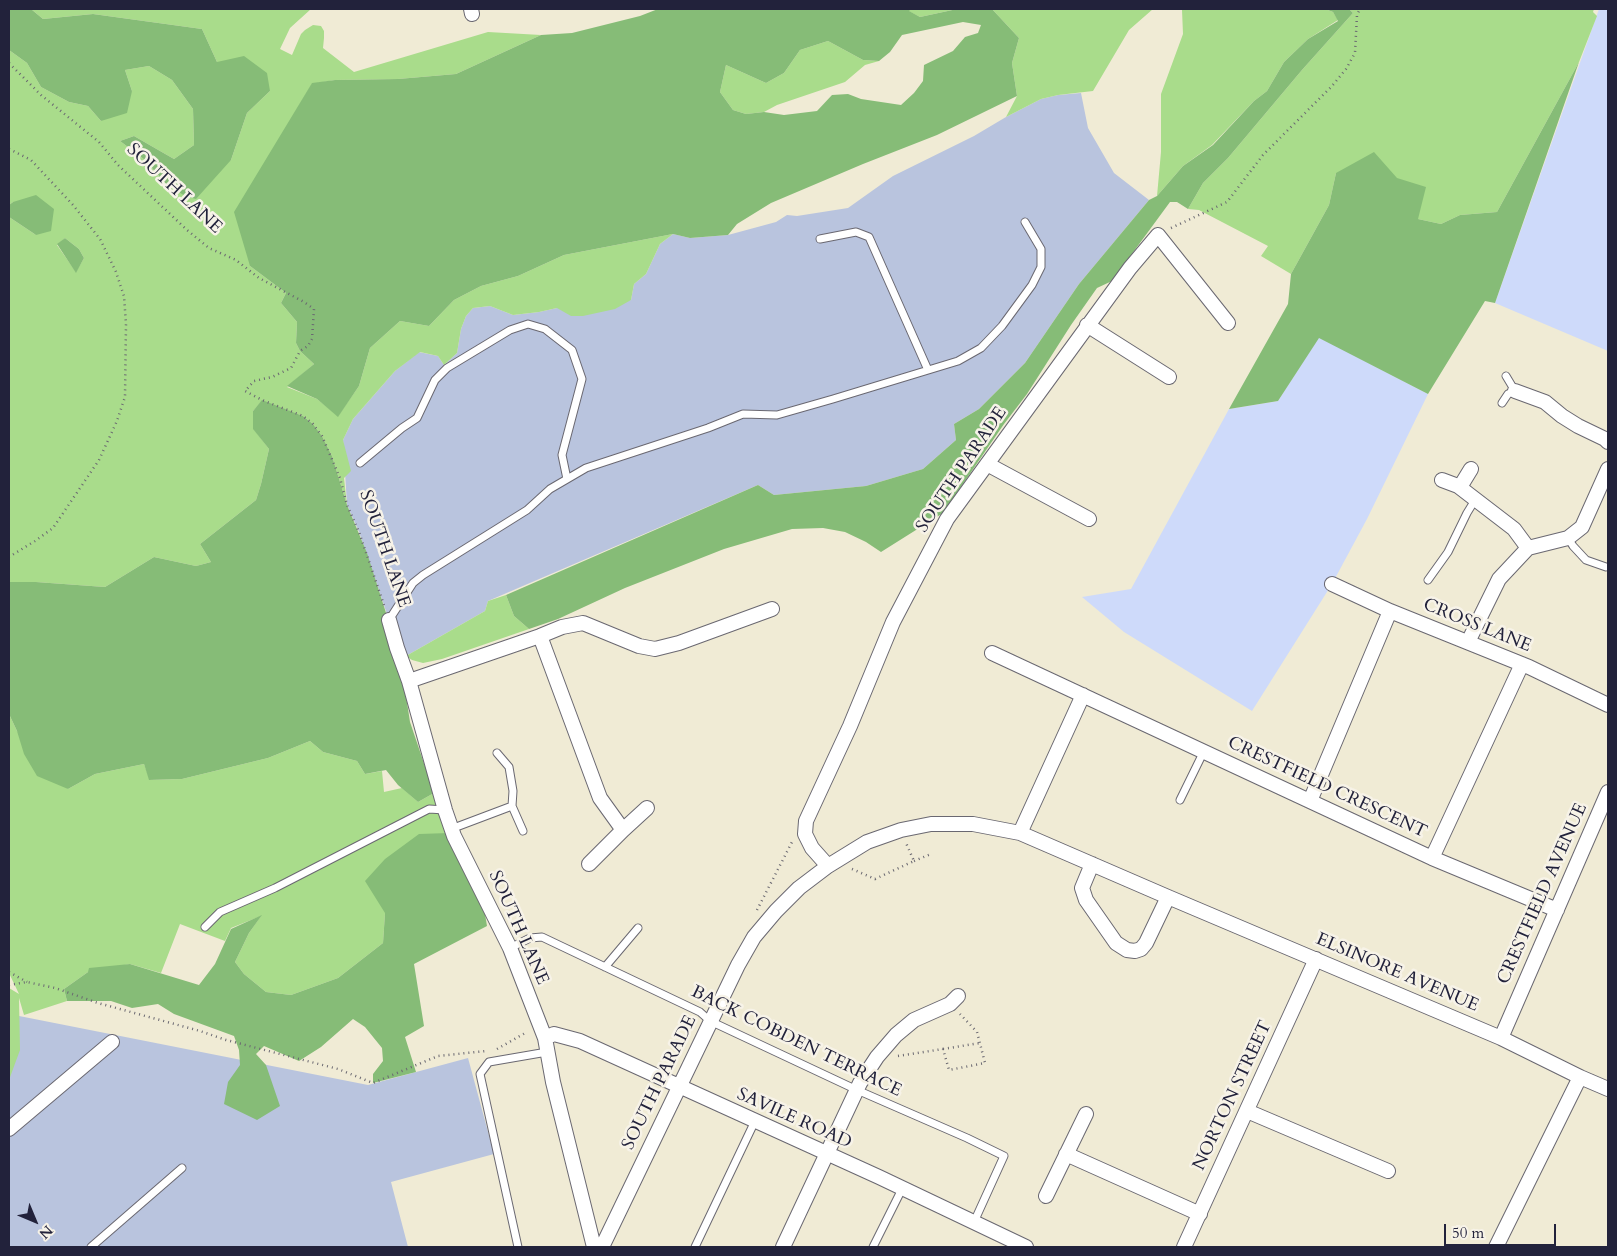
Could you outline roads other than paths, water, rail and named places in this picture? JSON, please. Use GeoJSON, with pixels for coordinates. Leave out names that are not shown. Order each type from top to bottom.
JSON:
{"type":"FeatureCollection","features":[{"type":"Feature","properties":{"kind":"street","name":"SOUTH PARADE"},"geometry":{"type":"LineString","coordinates":[[602,1247],[710,1021],[754,937],[799,888],[832,863],[812,848],[805,834],[806,821],[850,726],[893,622],[947,519],[1087,325],[1158,234],[1228,323]]}},
{"type":"Feature","properties":{"kind":"street"},"geometry":{"type":"LineString","coordinates":[[1087,325],[1169,377]]}},
{"type":"Feature","properties":{"kind":"street"},"geometry":{"type":"LineString","coordinates":[[1514,391],[1545,402],[1562,416],[1578,426],[1605,438],[1608,442]]}},
{"type":"Feature","properties":{"kind":"street"},"geometry":{"type":"LineString","coordinates":[[987,464],[1089,519]]}},
{"type":"Feature","properties":{"kind":"street"},"geometry":{"type":"LineString","coordinates":[[1460,487],[1471,469]]}},
{"type":"Feature","properties":{"kind":"street"},"geometry":{"type":"LineString","coordinates":[[1468,642],[1499,579],[1528,548],[1568,538],[1582,527],[1595,502],[1608,469]]}},
{"type":"Feature","properties":{"kind":"street"},"geometry":{"type":"LineString","coordinates":[[1442,480],[1460,487],[1514,528],[1528,548]]}},
{"type":"Feature","properties":{"kind":"street","name":"CROSS LANE"},"geometry":{"type":"LineString","coordinates":[[1332,584],[1390,611],[1522,664],[1608,704]]}},
{"type":"Feature","properties":{"kind":"street"},"geometry":{"type":"LineString","coordinates":[[409,681],[562,627],[583,623],[639,646],[655,649],[679,643],[772,609]]}},
{"type":"Feature","properties":{"kind":"street"},"geometry":{"type":"LineString","coordinates":[[1310,801],[1390,611]]}},
{"type":"Feature","properties":{"kind":"street","name":"SOUTH LANE"},"geometry":{"type":"LineString","coordinates":[[389,620],[409,681],[451,829],[510,948],[544,1039],[594,1247]]}},
{"type":"Feature","properties":{"kind":"street"},"geometry":{"type":"LineString","coordinates":[[540,636],[600,798],[624,830]]}},
{"type":"Feature","properties":{"kind":"street","name":"CRESTFIELD CRESCENT"},"geometry":{"type":"LineString","coordinates":[[992,653],[1432,858],[1557,910]]}},
{"type":"Feature","properties":{"kind":"street"},"geometry":{"type":"LineString","coordinates":[[1432,858],[1522,664]]}},
{"type":"Feature","properties":{"kind":"street"},"geometry":{"type":"LineString","coordinates":[[1020,833],[1083,694]]}},
{"type":"Feature","properties":{"kind":"street","name":"CRESTFIELD AVENUE"},"geometry":{"type":"LineString","coordinates":[[1501,1038],[1608,792]]}},
{"type":"Feature","properties":{"kind":"street"},"geometry":{"type":"LineString","coordinates":[[589,864],[647,808]]}},
{"type":"Feature","properties":{"kind":"street","name":"ELSINORE AVENUE"},"geometry":{"type":"LineString","coordinates":[[832,863],[868,842],[901,830],[932,824],[973,824],[1020,833],[1501,1038],[1608,1089]]}},
{"type":"Feature","properties":{"kind":"street"},"geometry":{"type":"LineString","coordinates":[[1092,864],[1082,888],[1086,900],[1116,943],[1127,950],[1135,951],[1141,949],[1146,943],[1168,897]]}},
{"type":"Feature","properties":{"kind":"street","name":"NORTON STREET"},"geometry":{"type":"LineString","coordinates":[[1184,1247],[1316,959]]}},
{"type":"Feature","properties":{"kind":"street"},"geometry":{"type":"LineString","coordinates":[[783,1247],[857,1090],[876,1059],[896,1034],[914,1020],[954,1000]]}},
{"type":"Feature","properties":{"kind":"street","name":"SAVILE ROAD"},"geometry":{"type":"LineString","coordinates":[[544,1039],[554,1034],[580,1041],[1026,1247]]}},
{"type":"Feature","properties":{"kind":"street"},"geometry":{"type":"LineString","coordinates":[[9,1129],[112,1042]]}},
{"type":"Feature","properties":{"kind":"street"},"geometry":{"type":"LineString","coordinates":[[1496,1247],[1580,1077]]}},
{"type":"Feature","properties":{"kind":"street"},"geometry":{"type":"LineString","coordinates":[[1247,1111],[1388,1171]]}},
{"type":"Feature","properties":{"kind":"street"},"geometry":{"type":"LineString","coordinates":[[1046,1196],[1086,1114]]}},
{"type":"Feature","properties":{"kind":"street"},"geometry":{"type":"LineString","coordinates":[[1066,1154],[1200,1214]]}},
{"type":"Feature","properties":{"kind":"lane"},"geometry":{"type":"LineString","coordinates":[[389,620],[414,583],[423,575],[527,510],[550,489],[586,468],[708,428],[743,414],[777,416],[958,361],[981,348],[1002,326],[1032,285],[1041,266],[1041,249],[1025,222]]}},
{"type":"Feature","properties":{"kind":"lane"},"geometry":{"type":"LineString","coordinates":[[820,239],[856,232],[869,237],[928,370]]}},
{"type":"Feature","properties":{"kind":"lane"},"geometry":{"type":"LineString","coordinates":[[360,463],[417,418],[435,380],[447,368],[510,330],[528,324],[545,330],[572,350],[582,379],[562,456],[567,479]]}},
{"type":"Feature","properties":{"kind":"lane"},"geometry":{"type":"LineString","coordinates":[[1502,403],[1508,394],[1514,391],[1506,376]]}},
{"type":"Feature","properties":{"kind":"lane"},"geometry":{"type":"LineString","coordinates":[[1428,580],[1448,552],[1475,500]]}},
{"type":"Feature","properties":{"kind":"lane"},"geometry":{"type":"LineString","coordinates":[[1568,538],[1572,546],[1586,560],[1606,567]]}},
{"type":"Feature","properties":{"kind":"lane"},"geometry":{"type":"LineString","coordinates":[[1180,800],[1204,751]]}},
{"type":"Feature","properties":{"kind":"lane"},"geometry":{"type":"LineString","coordinates":[[497,753],[509,767],[513,791],[512,806],[523,831]]}},
{"type":"Feature","properties":{"kind":"lane"},"geometry":{"type":"LineString","coordinates":[[451,829],[512,806]]}},
{"type":"Feature","properties":{"kind":"lane"},"geometry":{"type":"LineString","coordinates":[[205,927],[220,912],[275,888],[429,809],[445,810]]}},
{"type":"Feature","properties":{"kind":"lane"},"geometry":{"type":"LineString","coordinates":[[605,967],[638,928]]}},
{"type":"Feature","properties":{"kind":"lane","name":"BACK COBDEN TERRACE"},"geometry":{"type":"LineString","coordinates":[[510,948],[530,938],[542,936],[700,1012],[710,1021],[1004,1156],[974,1222]]}},
{"type":"Feature","properties":{"kind":"lane"},"geometry":{"type":"LineString","coordinates":[[518,1247],[480,1074],[489,1062],[544,1039]]}},
{"type":"Feature","properties":{"kind":"lane"},"geometry":{"type":"LineString","coordinates":[[695,1247],[755,1121]]}},
{"type":"Feature","properties":{"kind":"lane"},"geometry":{"type":"LineString","coordinates":[[91,1247],[182,1168]]}},
{"type":"Feature","properties":{"kind":"lane"},"geometry":{"type":"LineString","coordinates":[[873,1247],[902,1189]]}}]}
